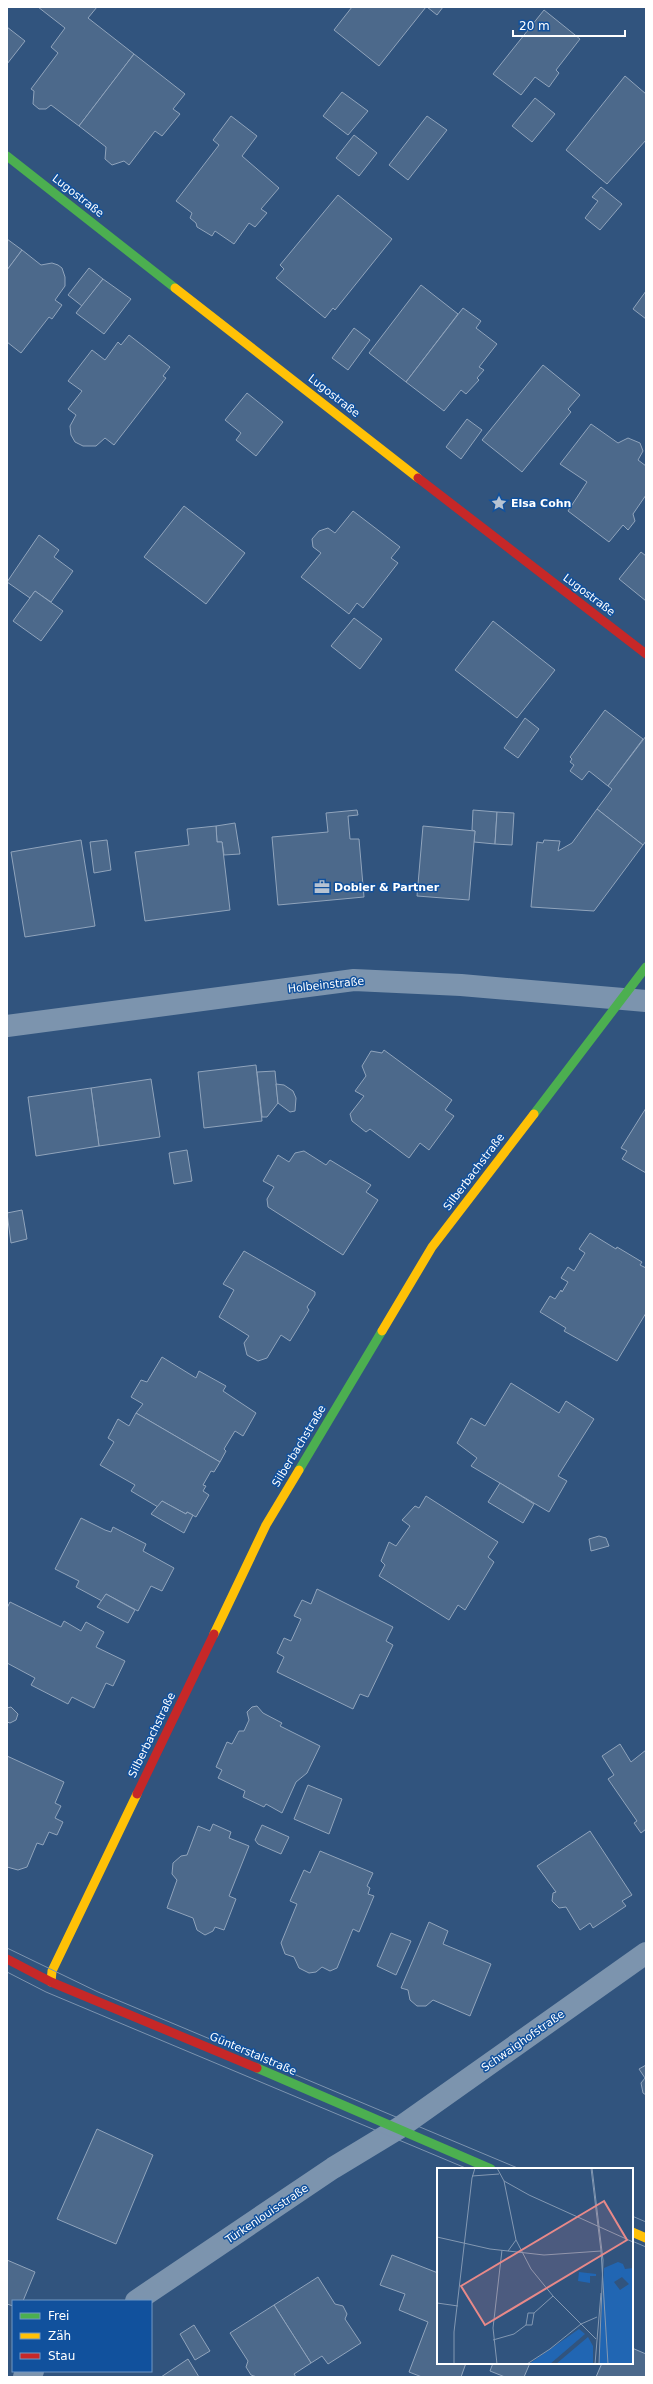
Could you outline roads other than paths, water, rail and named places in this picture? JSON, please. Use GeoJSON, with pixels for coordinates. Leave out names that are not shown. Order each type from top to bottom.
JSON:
{"type":"FeatureCollection","features":[{"type":"Feature","properties":{"kind":"street","name":"Lugostraße"},"geometry":{"type":"LineString","coordinates":[[7,156],[502,544],[646,654]]}},
{"type":"Feature","properties":{"kind":"street","name":"Silberbachstraße"},"geometry":{"type":"LineString","coordinates":[[51,1982],[52,1971],[266,1525],[432,1247],[646,967]]}},
{"type":"Feature","properties":{"kind":"street","name":"Holbeinstraße"},"geometry":{"type":"LineString","coordinates":[[7,1026],[354,980],[462,984],[646,1001]]}},
{"type":"Feature","properties":{"kind":"street","name":"Schwaighofstraße"},"geometry":{"type":"LineString","coordinates":[[399,2128],[646,1953]]}},
{"type":"Feature","properties":{"kind":"street","name":"Günterstalstraße"},"geometry":{"type":"LineString","coordinates":[[7,1959],[51,1982],[399,2128],[489,2168]]}},
{"type":"Feature","properties":{"kind":"street","name":"Türkenlouisstraße"},"geometry":{"type":"LineString","coordinates":[[137,2300],[333,2168],[399,2128]]}},
{"type":"Feature","properties":{"kind":"street"},"geometry":{"type":"LineString","coordinates":[[633,2232],[646,2238]]}},
{"type":"Feature","properties":{"kind":"tram line"},"geometry":{"type":"LineString","coordinates":[[7,1948],[98,1992],[518,2168]]}},
{"type":"Feature","properties":{"kind":"tram line"},"geometry":{"type":"LineString","coordinates":[[7,1972],[46,1992],[466,2168]]}},
{"type":"Feature","properties":{"kind":"tram line"},"geometry":{"type":"LineString","coordinates":[[633,2216],[646,2222]]}},
{"type":"Feature","properties":{"kind":"tram line"},"geometry":{"type":"LineString","coordinates":[[633,2241],[646,2247]]}},
{"type":"Feature","properties":{"kind":"place","name":"Elsa Cohn"},"geometry":{"type":"Point","coordinates":[499,503]}},
{"type":"Feature","properties":{"kind":"place","name":"Dobler & Partner"},"geometry":{"type":"Point","coordinates":[322,887]}}]}
